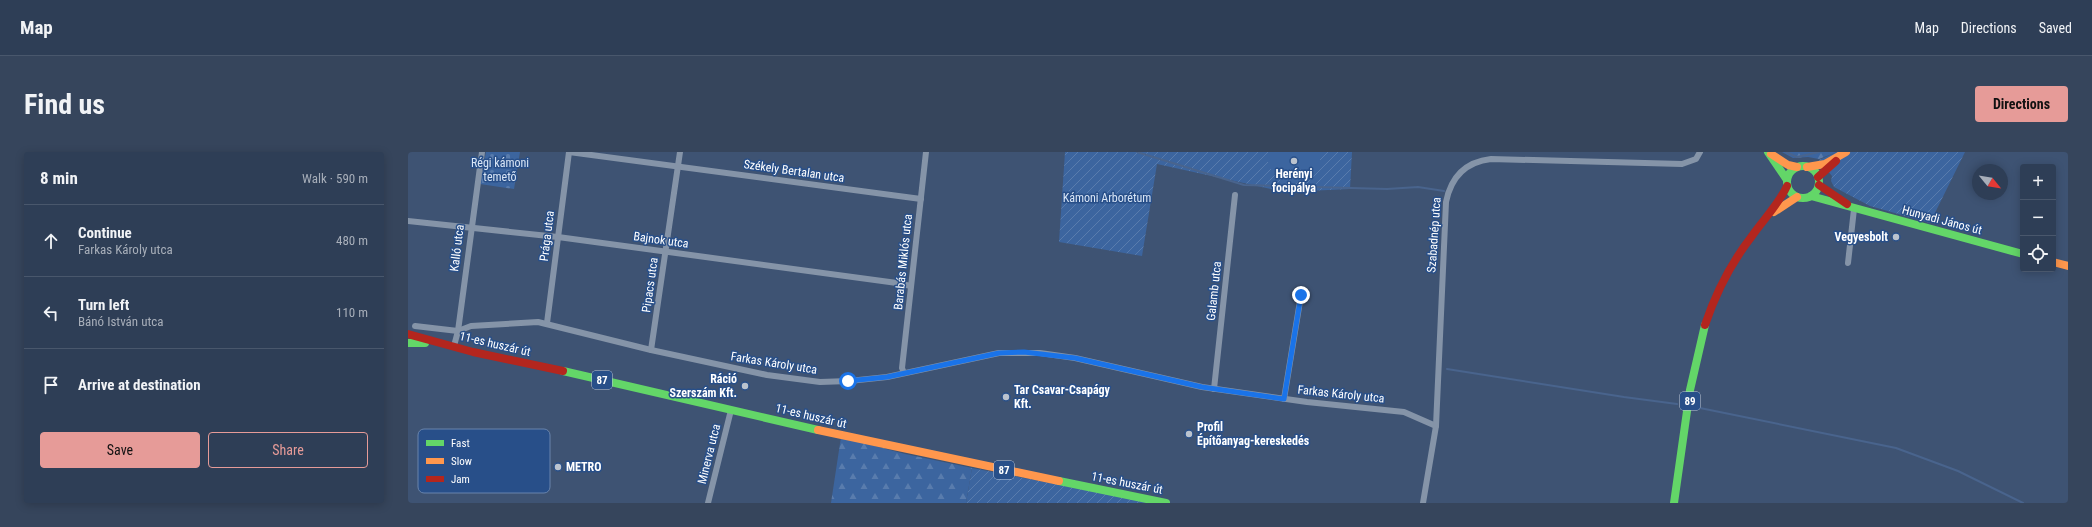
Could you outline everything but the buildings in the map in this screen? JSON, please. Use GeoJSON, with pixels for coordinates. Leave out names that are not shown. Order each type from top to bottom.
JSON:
{"type":"FeatureCollection","features":[{"type":"Feature","properties":{"kind":"main road"},"geometry":{"type":"LineString","coordinates":[[1768,152],[1779,160],[1797,167],[1825,164],[1844,154]]}},
{"type":"Feature","properties":{"kind":"main road"},"geometry":{"type":"LineString","coordinates":[[1768,152],[1787,183],[1790,192],[1797,197],[1806,198],[1812,196],[1817,191],[1818,181],[1844,154]]}},
{"type":"Feature","properties":{"kind":"main road","name":"89"},"geometry":{"type":"LineString","coordinates":[[1674,503],[1693,383],[1708,319],[1726,276],[1744,245],[1783,195],[1790,173],[1797,167]]}},
{"type":"Feature","properties":{"kind":"main road"},"geometry":{"type":"LineString","coordinates":[[1807,167],[1813,170],[1818,181],[1854,209]]}},
{"type":"Feature","properties":{"kind":"main road","name":"Hunyadi János út"},"geometry":{"type":"LineString","coordinates":[[1812,196],[1854,209],[2020,253]]}},
{"type":"Feature","properties":{"kind":"main road","name":"89"},"geometry":{"type":"LineString","coordinates":[[1763,220],[1797,197]]}},
{"type":"Feature","properties":{"kind":"main road"},"geometry":{"type":"LineString","coordinates":[[2056,263],[2068,266]]}},
{"type":"Feature","properties":{"kind":"main road","name":"87"},"geometry":{"type":"LineString","coordinates":[[408,334],[452,346]]}},
{"type":"Feature","properties":{"kind":"main road","name":"87"},"geometry":{"type":"LineString","coordinates":[[408,343],[452,346]]}},
{"type":"Feature","properties":{"kind":"main road","name":"11-es huszár út"},"geometry":{"type":"LineString","coordinates":[[452,346],[885,446],[1166,503]]}},
{"type":"Feature","properties":{"kind":"street","name":"Kalló utca"},"geometry":{"type":"LineString","coordinates":[[452,346],[458,331],[470,228],[482,152]]}},
{"type":"Feature","properties":{"kind":"street","name":"Székely Bertalan utca"},"geometry":{"type":"LineString","coordinates":[[569,152],[920,199]]}},
{"type":"Feature","properties":{"kind":"street","name":"Prága utca"},"geometry":{"type":"LineString","coordinates":[[547,324],[569,152]]}},
{"type":"Feature","properties":{"kind":"street","name":"Pipacs utca"},"geometry":{"type":"LineString","coordinates":[[651,350],[680,152]]}},
{"type":"Feature","properties":{"kind":"street","name":"Barabás Miklós utca"},"geometry":{"type":"LineString","coordinates":[[904,373],[902,368],[926,152]]}},
{"type":"Feature","properties":{"kind":"street","name":"Szabadnép utca"},"geometry":{"type":"LineString","coordinates":[[1423,503],[1436,426],[1446,202],[1450,185],[1462,170],[1476,162],[1491,159],[1682,164],[1696,159],[1700,152]]}},
{"type":"Feature","properties":{"kind":"street","name":"Galamb utca"},"geometry":{"type":"LineString","coordinates":[[1214,389],[1235,195]]}},
{"type":"Feature","properties":{"kind":"street"},"geometry":{"type":"LineString","coordinates":[[1848,263],[1854,209]]}},
{"type":"Feature","properties":{"kind":"street","name":"Bajnok utca"},"geometry":{"type":"LineString","coordinates":[[408,221],[558,237],[911,286]]}},
{"type":"Feature","properties":{"kind":"street"},"geometry":{"type":"LineString","coordinates":[[1284,399],[1301,295]]}},
{"type":"Feature","properties":{"kind":"street","name":"Farkas Károly utca"},"geometry":{"type":"LineString","coordinates":[[415,326],[458,331],[471,326],[528,322],[547,324],[651,350],[802,381],[848,381],[904,373],[999,353],[1024,352],[1075,358],[1214,389],[1284,399],[1404,412],[1436,426]]}},
{"type":"Feature","properties":{"kind":"street","name":"Minerva utca"},"geometry":{"type":"LineString","coordinates":[[708,503],[731,410]]}},
{"type":"Feature","properties":{"kind":"green space","name":"Régi kámoni temető"},"geometry":{"type":"Polygon","coordinates":[[[486,152],[520,152],[514,189],[480,184],[486,152]]]}},
{"type":"Feature","properties":{"kind":"green space","name":"Kámoni Arborétum"},"geometry":{"type":"Polygon","coordinates":[[[1065,152],[1352,152],[1350,189],[1284,192],[1157,164],[1142,256],[1059,242],[1065,152]]]}},
{"type":"Feature","properties":{"kind":"green space","name":"Herényi focipálya"},"geometry":{"type":"Polygon","coordinates":[[[1268,152],[1320,152],[1320,169],[1268,169],[1268,152]]]}},
{"type":"Feature","properties":{"kind":"green space"},"geometry":{"type":"Polygon","coordinates":[[[1782,152],[1837,152],[1819,159],[1808,157],[1793,158],[1782,152]]]}},
{"type":"Feature","properties":{"kind":"green space"},"geometry":{"type":"Polygon","coordinates":[[[1837,152],[1965,152],[1930,223],[1870,206],[1834,187],[1831,181],[1832,176],[1819,160],[1837,152]]]}},
{"type":"Feature","properties":{"kind":"green space"},"geometry":{"type":"Polygon","coordinates":[[[841,437],[905,454],[972,468],[966,503],[831,503],[841,437]]]}},
{"type":"Feature","properties":{"kind":"green space"},"geometry":{"type":"Polygon","coordinates":[[[972,468],[1154,503],[966,503],[972,468]]]}},
{"type":"Feature","properties":{"kind":"waterway"},"geometry":{"type":"LineString","coordinates":[[1137,152],[1244,185],[1387,189],[1418,187],[1444,191]]}},
{"type":"Feature","properties":{"kind":"waterway"},"geometry":{"type":"LineString","coordinates":[[1786,152],[1797,157],[1819,152]]}},
{"type":"Feature","properties":{"kind":"waterway"},"geometry":{"type":"LineString","coordinates":[[1447,369],[1677,404]]}},
{"type":"Feature","properties":{"kind":"waterway"},"geometry":{"type":"LineString","coordinates":[[1700,408],[1896,448],[1958,471],[2023,503]]}},
{"type":"Feature","properties":{"kind":"traffic: fast"},"geometry":{"type":"LineString","coordinates":[[1768,152],[1787,180]]}},
{"type":"Feature","properties":{"kind":"traffic: fast"},"geometry":{"type":"LineString","coordinates":[[1800,166],[1806,166],[1816,173],[1819,182],[1818,188],[1812,195],[1806,198],[1800,198],[1790,191],[1787,185],[1787,179],[1794,169],[1800,166]]}},
{"type":"Feature","properties":{"kind":"traffic: fast"},"geometry":{"type":"LineString","coordinates":[[1811,196],[2020,253]]}},
{"type":"Feature","properties":{"kind":"traffic: fast"},"geometry":{"type":"LineString","coordinates":[[1674,503],[1690,390],[1705,325]]}},
{"type":"Feature","properties":{"kind":"traffic: fast"},"geometry":{"type":"LineString","coordinates":[[408,343],[425,343]]}},
{"type":"Feature","properties":{"kind":"traffic: fast"},"geometry":{"type":"LineString","coordinates":[[563,371],[818,430]]}},
{"type":"Feature","properties":{"kind":"traffic: fast"},"geometry":{"type":"LineString","coordinates":[[1059,481],[1166,503]]}},
{"type":"Feature","properties":{"kind":"traffic: slow"},"geometry":{"type":"LineString","coordinates":[[1807,167],[1825,164],[1846,152]]}},
{"type":"Feature","properties":{"kind":"traffic: slow"},"geometry":{"type":"LineString","coordinates":[[1771,154],[1788,165],[1797,167]]}},
{"type":"Feature","properties":{"kind":"traffic: slow"},"geometry":{"type":"LineString","coordinates":[[1774,212],[1797,197]]}},
{"type":"Feature","properties":{"kind":"traffic: slow"},"geometry":{"type":"LineString","coordinates":[[2056,263],[2068,266]]}},
{"type":"Feature","properties":{"kind":"traffic: slow"},"geometry":{"type":"LineString","coordinates":[[818,430],[1059,481]]}},
{"type":"Feature","properties":{"kind":"traffic: jam"},"geometry":{"type":"LineString","coordinates":[[1818,177],[1836,161]]}},
{"type":"Feature","properties":{"kind":"traffic: jam"},"geometry":{"type":"LineString","coordinates":[[1819,185],[1847,204]]}},
{"type":"Feature","properties":{"kind":"traffic: jam"},"geometry":{"type":"LineString","coordinates":[[1705,325],[1719,289],[1731,267],[1744,246],[1780,199],[1787,186]]}},
{"type":"Feature","properties":{"kind":"traffic: jam"},"geometry":{"type":"LineString","coordinates":[[408,334],[473,352],[563,371]]}},
{"type":"Feature","properties":{"kind":"place","name":"Herényi focipálya"},"geometry":{"type":"Point","coordinates":[1294,161]}},
{"type":"Feature","properties":{"kind":"place","name":"Vegyesbolt"},"geometry":{"type":"Point","coordinates":[1896,237]}},
{"type":"Feature","properties":{"kind":"place","name":"Ráció Szerszám Kft."},"geometry":{"type":"Point","coordinates":[745,386]}},
{"type":"Feature","properties":{"kind":"place","name":"Tar Csavar-Csapágy Kft."},"geometry":{"type":"Point","coordinates":[1006,397]}},
{"type":"Feature","properties":{"kind":"place","name":"Profil Építőanyag-kereskedés"},"geometry":{"type":"Point","coordinates":[1189,434]}},
{"type":"Feature","properties":{"kind":"place","name":"METRO"},"geometry":{"type":"Point","coordinates":[558,467]}},
{"type":"Feature","properties":{"kind":"route"},"geometry":{"type":"LineString","coordinates":[[848,381],[887,377],[999,353],[1024,352],[1075,358],[1202,387],[1284,399],[1301,295]]}}]}
